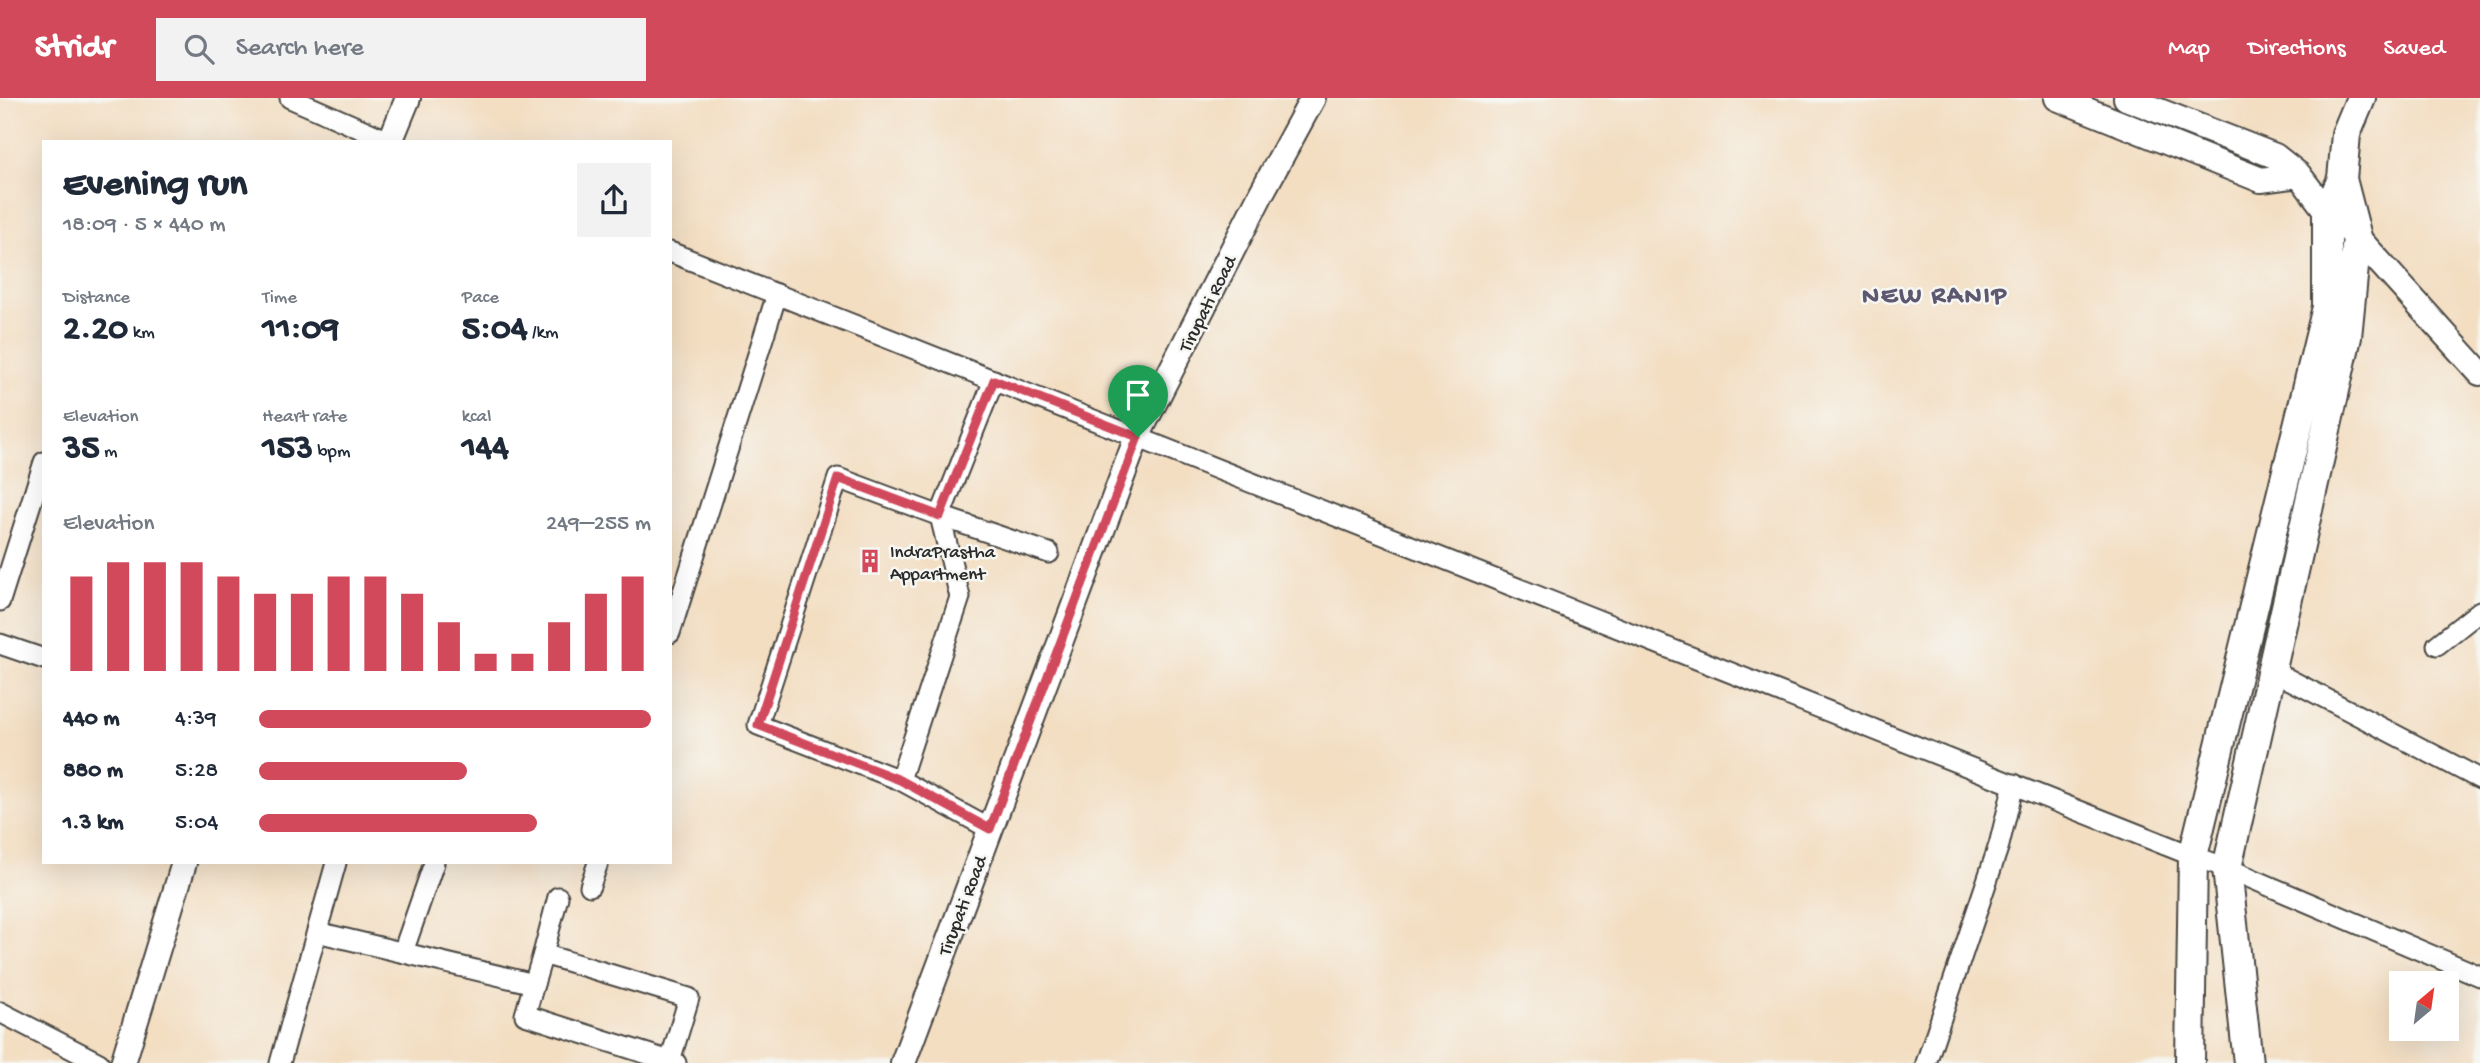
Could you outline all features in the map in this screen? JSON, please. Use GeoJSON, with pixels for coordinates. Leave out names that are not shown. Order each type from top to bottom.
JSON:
{"type":"FeatureCollection","features":[{"type":"Feature","properties":{"kind":"main road"},"geometry":{"type":"LineString","coordinates":[[2190,1063],[2193,856],[2327,307],[2327,212],[2342,179],[2346,135],[2361,98]]}},
{"type":"Feature","properties":{"kind":"main road"},"geometry":{"type":"LineString","coordinates":[[2248,1063],[2227,867],[2347,337],[2357,237],[2342,179]]}},
{"type":"Feature","properties":{"kind":"street"},"geometry":{"type":"LineString","coordinates":[[290,98],[386,140]]}},
{"type":"Feature","properties":{"kind":"street"},"geometry":{"type":"LineString","coordinates":[[392,140],[408,98]]}},
{"type":"Feature","properties":{"kind":"street","name":"Tirupati Road"},"geometry":{"type":"LineString","coordinates":[[903,1063],[1138,437],[1262,192],[1313,98]]}},
{"type":"Feature","properties":{"kind":"street"},"geometry":{"type":"LineString","coordinates":[[2057,98],[2261,180],[2299,175]]}},
{"type":"Feature","properties":{"kind":"street"},"geometry":{"type":"LineString","coordinates":[[2126,98],[2275,156],[2299,175],[2327,212],[2357,237],[2480,373]]}},
{"type":"Feature","properties":{"kind":"street"},"geometry":{"type":"LineString","coordinates":[[672,253],[2193,856],[2227,867],[2480,975]]}},
{"type":"Feature","properties":{"kind":"street"},"geometry":{"type":"LineString","coordinates":[[672,627],[777,295]]}},
{"type":"Feature","properties":{"kind":"street"},"geometry":{"type":"LineString","coordinates":[[900,780],[960,597],[940,516],[994,380]]}},
{"type":"Feature","properties":{"kind":"street"},"geometry":{"type":"LineString","coordinates":[[0,601],[42,468]]}},
{"type":"Feature","properties":{"kind":"street"},"geometry":{"type":"LineString","coordinates":[[990,829],[900,780],[758,725],[838,478],[1049,553]]}},
{"type":"Feature","properties":{"kind":"street"},"geometry":{"type":"LineString","coordinates":[[2437,645],[2479,614]]}},
{"type":"Feature","properties":{"kind":"street"},"geometry":{"type":"LineString","coordinates":[[0,644],[42,658]]}},
{"type":"Feature","properties":{"kind":"street"},"geometry":{"type":"LineString","coordinates":[[2271,670],[2480,779]]}},
{"type":"Feature","properties":{"kind":"street"},"geometry":{"type":"LineString","coordinates":[[1926,1063],[1999,845],[2014,784]]}},
{"type":"Feature","properties":{"kind":"street"},"geometry":{"type":"LineString","coordinates":[[129,1061],[184,864]]}},
{"type":"Feature","properties":{"kind":"street"},"geometry":{"type":"LineString","coordinates":[[280,1063],[336,864]]}},
{"type":"Feature","properties":{"kind":"street"},"geometry":{"type":"LineString","coordinates":[[403,952],[434,864]]}},
{"type":"Feature","properties":{"kind":"street"},"geometry":{"type":"LineString","coordinates":[[590,886],[598,864]]}},
{"type":"Feature","properties":{"kind":"street"},"geometry":{"type":"LineString","coordinates":[[543,954],[689,998],[673,1062],[526,1014],[558,897]]}},
{"type":"Feature","properties":{"kind":"street"},"geometry":{"type":"LineString","coordinates":[[317,932],[534,984]]}},
{"type":"Feature","properties":{"kind":"street"},"geometry":{"type":"LineString","coordinates":[[0,1012],[99,1063]]}},
{"type":"Feature","properties":{"kind":"place","name":"IndraPrastha Appartment"},"geometry":{"type":"Point","coordinates":[870,561]}},
{"type":"Feature","properties":{"kind":"district","name":"NEW RANIP"},"geometry":{"type":"Point","coordinates":[1935,293]}},
{"type":"Feature","properties":{"kind":"route"},"geometry":{"type":"LineString","coordinates":[[994,380],[1138,437],[990,829],[900,780],[758,725],[838,478],[940,516],[994,380]]}}]}
